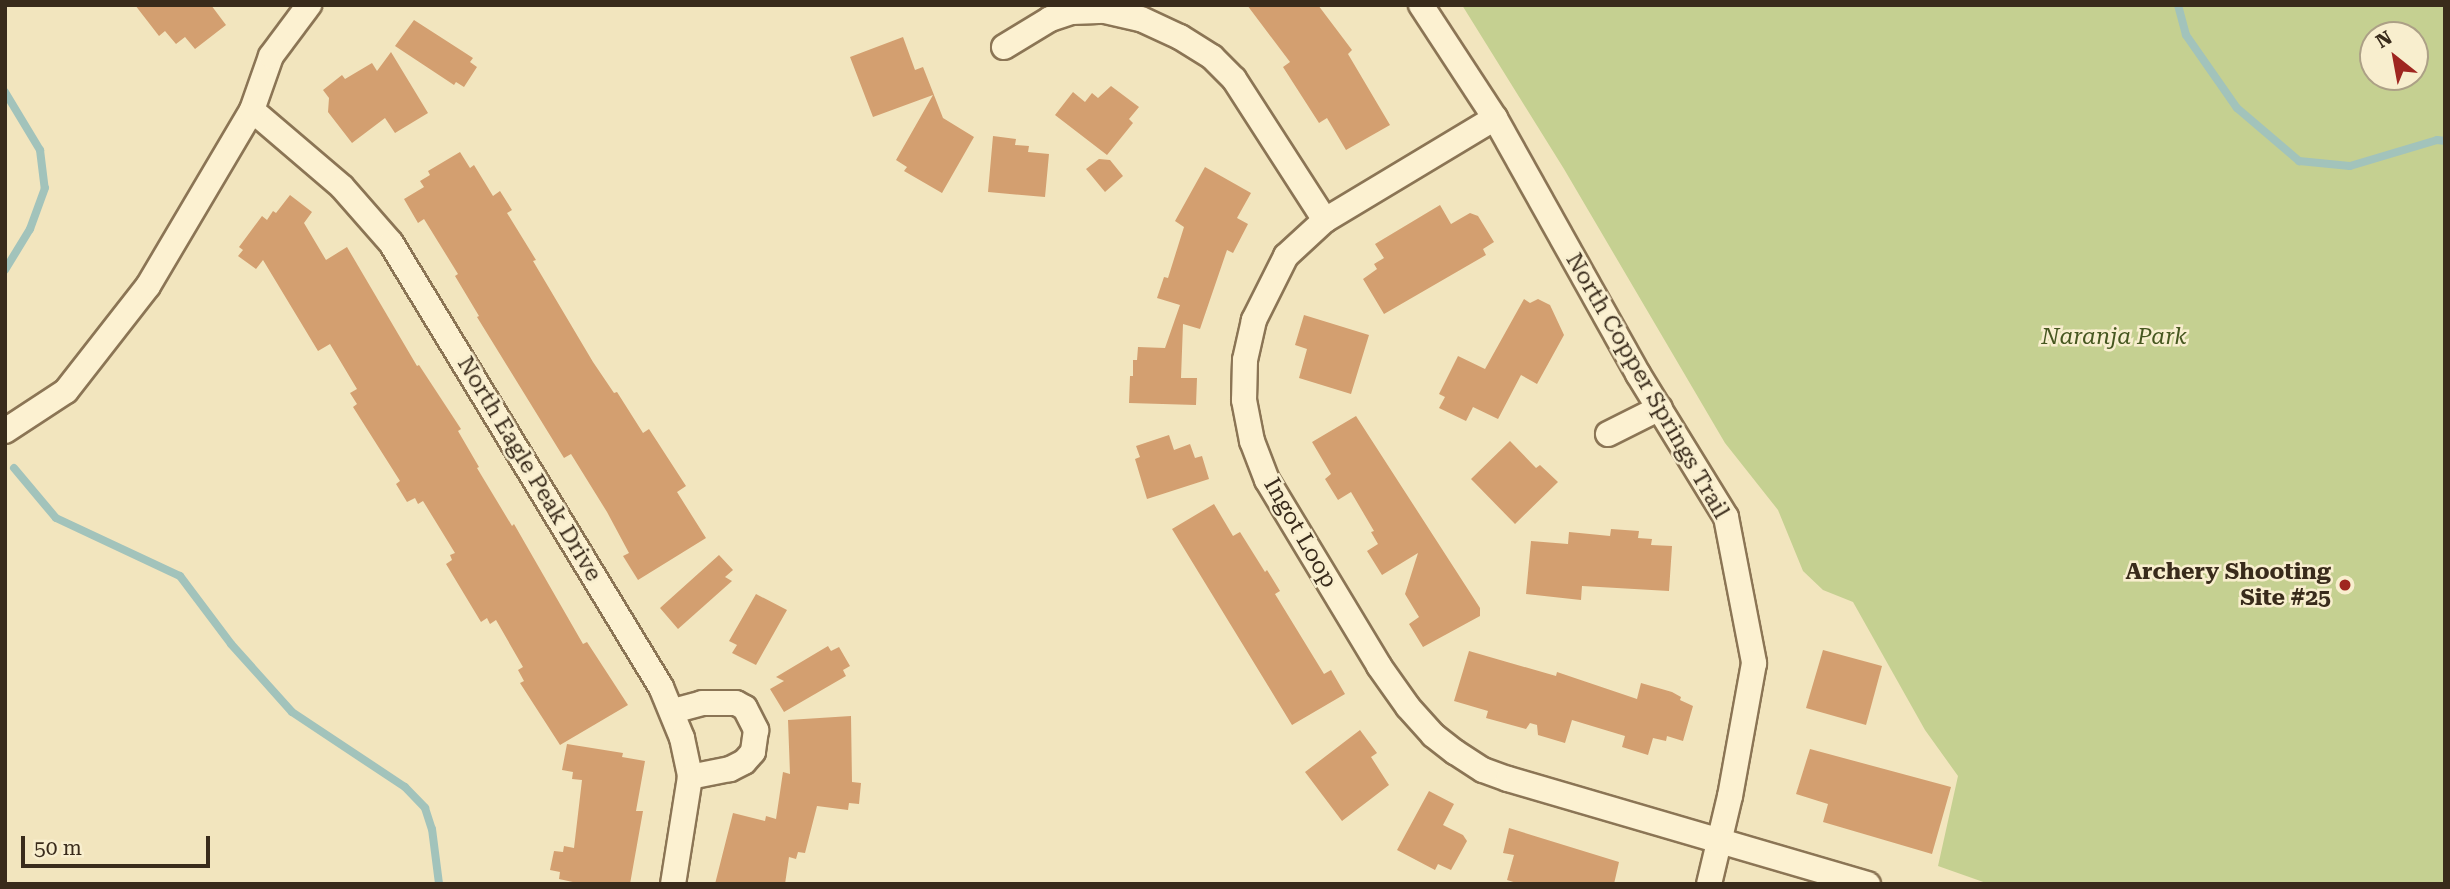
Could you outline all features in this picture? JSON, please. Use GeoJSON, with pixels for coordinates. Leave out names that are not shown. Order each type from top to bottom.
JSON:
{"type":"FeatureCollection","features":[{"type":"Feature","properties":{"kind":"street"},"geometry":{"type":"LineString","coordinates":[[5,431],[66,391],[148,286],[252,110],[271,56],[309,5]]}},
{"type":"Feature","properties":{"kind":"street","name":"North Copper Springs Trail"},"geometry":{"type":"LineString","coordinates":[[1421,5],[1494,118],[1660,408],[1726,517],[1754,663],[1709,884]]}},
{"type":"Feature","properties":{"kind":"street"},"geometry":{"type":"LineString","coordinates":[[1004,47],[1050,19],[1072,12],[1105,11],[1141,19],[1180,37],[1212,57],[1234,79],[1325,220]]}},
{"type":"Feature","properties":{"kind":"street","name":"North Eagle Peak Drive"},"geometry":{"type":"LineString","coordinates":[[252,110],[342,187],[391,243],[673,711],[690,777],[673,884]]}},
{"type":"Feature","properties":{"kind":"street","name":"Ingot Loop"},"geometry":{"type":"LineString","coordinates":[[1494,118],[1325,220],[1286,256],[1271,281],[1254,320],[1245,360],[1244,400],[1252,441],[1267,480],[1379,666],[1408,707],[1433,735],[1483,770],[1868,884]]}},
{"type":"Feature","properties":{"kind":"street"},"geometry":{"type":"LineString","coordinates":[[1608,434],[1660,408]]}},
{"type":"Feature","properties":{"kind":"street"},"geometry":{"type":"LineString","coordinates":[[673,711],[702,703],[736,703],[745,708],[756,730],[753,752],[744,762],[730,769],[690,777]]}},
{"type":"Feature","properties":{"kind":"green space","name":"Naranja Park"},"geometry":{"type":"Polygon","coordinates":[[[1462,5],[2445,5],[2445,884],[1989,884],[1938,866],[1958,776],[1925,730],[1853,602],[1823,590],[1803,571],[1778,510],[1725,443],[1564,169],[1462,5]]]}},
{"type":"Feature","properties":{"kind":"building"},"geometry":{"type":"Polygon","coordinates":[[[135,5],[211,5],[226,25],[195,49],[185,37],[176,44],[165,31],[159,36],[135,5]]]}},
{"type":"Feature","properties":{"kind":"building"},"geometry":{"type":"Polygon","coordinates":[[[1247,5],[1318,5],[1352,50],[1348,54],[1390,125],[1346,150],[1327,118],[1319,123],[1283,67],[1290,62],[1247,5]]]}},
{"type":"Feature","properties":{"kind":"building"},"geometry":{"type":"Polygon","coordinates":[[[414,20],[473,58],[470,62],[477,67],[464,87],[456,82],[454,85],[395,46],[414,20]]]}},
{"type":"Feature","properties":{"kind":"building"},"geometry":{"type":"Polygon","coordinates":[[[903,37],[915,70],[923,67],[943,118],[974,137],[942,193],[904,171],[907,167],[896,160],[933,95],[873,117],[850,57],[903,37]]]}},
{"type":"Feature","properties":{"kind":"building"},"geometry":{"type":"Polygon","coordinates":[[[391,52],[428,113],[395,133],[385,118],[352,143],[328,112],[329,98],[323,90],[342,75],[345,79],[372,63],[377,71],[391,52]]]}},
{"type":"Feature","properties":{"kind":"building"},"geometry":{"type":"Polygon","coordinates":[[[1111,86],[1139,107],[1129,119],[1133,123],[1107,155],[1055,115],[1073,92],[1085,102],[1092,93],[1098,98],[1111,86]]]}},
{"type":"Feature","properties":{"kind":"building"},"geometry":{"type":"Polygon","coordinates":[[[993,136],[1016,139],[1015,145],[1029,146],[1028,152],[1049,154],[1045,197],[988,192],[993,136]]]}},
{"type":"Feature","properties":{"kind":"building"},"geometry":{"type":"Polygon","coordinates":[[[460,152],[470,168],[474,165],[493,196],[500,191],[512,210],[507,213],[536,260],[533,261],[593,362],[614,393],[617,392],[643,433],[649,429],[686,486],[677,492],[706,538],[638,580],[623,556],[629,553],[607,512],[571,454],[564,458],[477,317],[479,316],[455,276],[458,274],[424,219],[418,223],[404,199],[424,187],[420,181],[430,175],[428,171],[460,152]]]}},
{"type":"Feature","properties":{"kind":"building"},"geometry":{"type":"Polygon","coordinates":[[[1099,159],[1110,160],[1123,176],[1105,192],[1086,169],[1099,159]]]}},
{"type":"Feature","properties":{"kind":"building"},"geometry":{"type":"Polygon","coordinates":[[[1205,167],[1251,193],[1237,218],[1248,224],[1233,253],[1227,250],[1200,329],[1183,324],[1181,378],[1197,378],[1196,405],[1129,403],[1130,376],[1133,376],[1133,360],[1137,360],[1138,347],[1165,348],[1180,305],[1157,298],[1164,277],[1168,278],[1184,227],[1175,221],[1205,167]]]}},
{"type":"Feature","properties":{"kind":"building"},"geometry":{"type":"Polygon","coordinates":[[[290,195],[312,212],[304,223],[326,260],[347,247],[417,366],[419,365],[461,429],[458,431],[479,467],[477,468],[512,526],[514,524],[583,644],[587,642],[628,705],[560,745],[520,683],[524,681],[518,670],[523,667],[496,620],[490,624],[487,618],[481,622],[446,564],[452,560],[450,555],[455,553],[423,501],[418,504],[415,498],[407,502],[396,484],[400,481],[353,407],[357,404],[350,393],[357,389],[330,344],[318,351],[263,260],[256,269],[238,256],[243,250],[239,247],[262,216],[267,220],[290,195]]]}},
{"type":"Feature","properties":{"kind":"building"},"geometry":{"type":"Polygon","coordinates":[[[1440,205],[1451,224],[1470,213],[1478,216],[1494,242],[1483,249],[1486,255],[1384,314],[1363,279],[1377,269],[1374,264],[1384,258],[1375,244],[1440,205]]]}},
{"type":"Feature","properties":{"kind":"building"},"geometry":{"type":"Polygon","coordinates":[[[1524,299],[1530,303],[1538,299],[1550,305],[1564,335],[1537,384],[1521,375],[1498,419],[1473,407],[1466,421],[1439,408],[1445,397],[1439,394],[1458,356],[1485,369],[1524,299]]]}},
{"type":"Feature","properties":{"kind":"building"},"geometry":{"type":"Polygon","coordinates":[[[1304,315],[1369,335],[1351,394],[1299,378],[1307,349],[1295,345],[1304,315]]]}},
{"type":"Feature","properties":{"kind":"building"},"geometry":{"type":"Polygon","coordinates":[[[1356,416],[1480,608],[1480,616],[1423,647],[1409,624],[1419,617],[1405,594],[1418,553],[1382,575],[1367,551],[1378,544],[1371,532],[1374,531],[1351,492],[1338,500],[1325,479],[1331,474],[1312,442],[1356,416]]]}},
{"type":"Feature","properties":{"kind":"building"},"geometry":{"type":"Polygon","coordinates":[[[1169,435],[1174,450],[1190,444],[1195,458],[1202,456],[1209,479],[1147,499],[1135,459],[1140,457],[1136,446],[1169,435]]]}},
{"type":"Feature","properties":{"kind":"building"},"geometry":{"type":"Polygon","coordinates":[[[1510,441],[1536,468],[1540,465],[1558,482],[1515,524],[1471,479],[1510,441]]]}},
{"type":"Feature","properties":{"kind":"building"},"geometry":{"type":"Polygon","coordinates":[[[1214,504],[1233,536],[1240,532],[1265,572],[1267,570],[1280,591],[1275,594],[1324,674],[1331,670],[1345,694],[1292,725],[1172,529],[1214,504]]]}},
{"type":"Feature","properties":{"kind":"building"},"geometry":{"type":"Polygon","coordinates":[[[1611,529],[1639,531],[1638,538],[1652,539],[1651,545],[1672,546],[1669,591],[1582,586],[1581,600],[1526,594],[1531,541],[1568,544],[1569,532],[1610,536],[1611,529]]]}},
{"type":"Feature","properties":{"kind":"building"},"geometry":{"type":"Polygon","coordinates":[[[719,555],[733,570],[725,577],[732,581],[678,629],[660,608],[719,555]]]}},
{"type":"Feature","properties":{"kind":"building"},"geometry":{"type":"Polygon","coordinates":[[[756,594],[787,610],[756,665],[732,653],[737,645],[729,641],[756,594]]]}},
{"type":"Feature","properties":{"kind":"building"},"geometry":{"type":"Polygon","coordinates":[[[828,646],[831,651],[839,647],[850,666],[843,670],[846,676],[784,712],[770,689],[784,681],[776,677],[828,646]]]}},
{"type":"Feature","properties":{"kind":"building"},"geometry":{"type":"Polygon","coordinates":[[[1823,650],[1882,666],[1866,725],[1806,708],[1823,650]]]}},
{"type":"Feature","properties":{"kind":"building"},"geometry":{"type":"Polygon","coordinates":[[[1469,651],[1556,676],[1557,672],[1637,699],[1641,683],[1672,692],[1681,697],[1680,700],[1693,706],[1683,741],[1667,736],[1666,741],[1653,738],[1648,755],[1622,747],[1625,736],[1572,720],[1565,743],[1538,735],[1537,725],[1530,723],[1526,729],[1486,718],[1488,711],[1454,701],[1469,651]]]}},
{"type":"Feature","properties":{"kind":"building"},"geometry":{"type":"Polygon","coordinates":[[[851,716],[852,782],[861,783],[859,804],[849,803],[848,810],[817,806],[805,853],[798,852],[796,859],[789,857],[785,884],[715,884],[733,813],[765,821],[766,816],[776,819],[783,772],[790,774],[788,720],[851,716]]]}},
{"type":"Feature","properties":{"kind":"building"},"geometry":{"type":"Polygon","coordinates":[[[1360,730],[1377,753],[1371,757],[1389,785],[1342,821],[1305,772],[1360,730]]]}},
{"type":"Feature","properties":{"kind":"building"},"geometry":{"type":"Polygon","coordinates":[[[567,744],[623,753],[622,757],[645,761],[636,811],[643,811],[630,884],[582,884],[559,879],[560,872],[550,870],[554,851],[563,852],[564,846],[574,848],[582,780],[572,779],[573,772],[562,770],[567,744]]]}},
{"type":"Feature","properties":{"kind":"building"},"geometry":{"type":"Polygon","coordinates":[[[1810,749],[1951,787],[1932,854],[1823,822],[1828,804],[1796,794],[1810,749]]]}},
{"type":"Feature","properties":{"kind":"building"},"geometry":{"type":"Polygon","coordinates":[[[1429,791],[1454,804],[1443,825],[1463,835],[1467,841],[1451,870],[1438,864],[1435,870],[1397,850],[1429,791]]]}},
{"type":"Feature","properties":{"kind":"building"},"geometry":{"type":"Polygon","coordinates":[[[1509,828],[1619,862],[1614,884],[1520,884],[1507,880],[1514,855],[1503,853],[1509,828]]]}},
{"type":"Feature","properties":{"kind":"waterway"},"geometry":{"type":"LineString","coordinates":[[2178,5],[2186,35],[2237,108],[2299,161],[2350,166],[2437,140],[2445,141]]}},
{"type":"Feature","properties":{"kind":"waterway"},"geometry":{"type":"LineString","coordinates":[[5,92],[40,150],[45,188],[30,229],[5,270]]}},
{"type":"Feature","properties":{"kind":"waterway"},"geometry":{"type":"LineString","coordinates":[[14,468],[56,518],[180,576],[231,644],[292,712],[405,787],[425,808],[432,829],[439,884]]}},
{"type":"Feature","properties":{"kind":"place","name":"Archery Shooting Site #25"},"geometry":{"type":"Point","coordinates":[2345,585]}}]}
